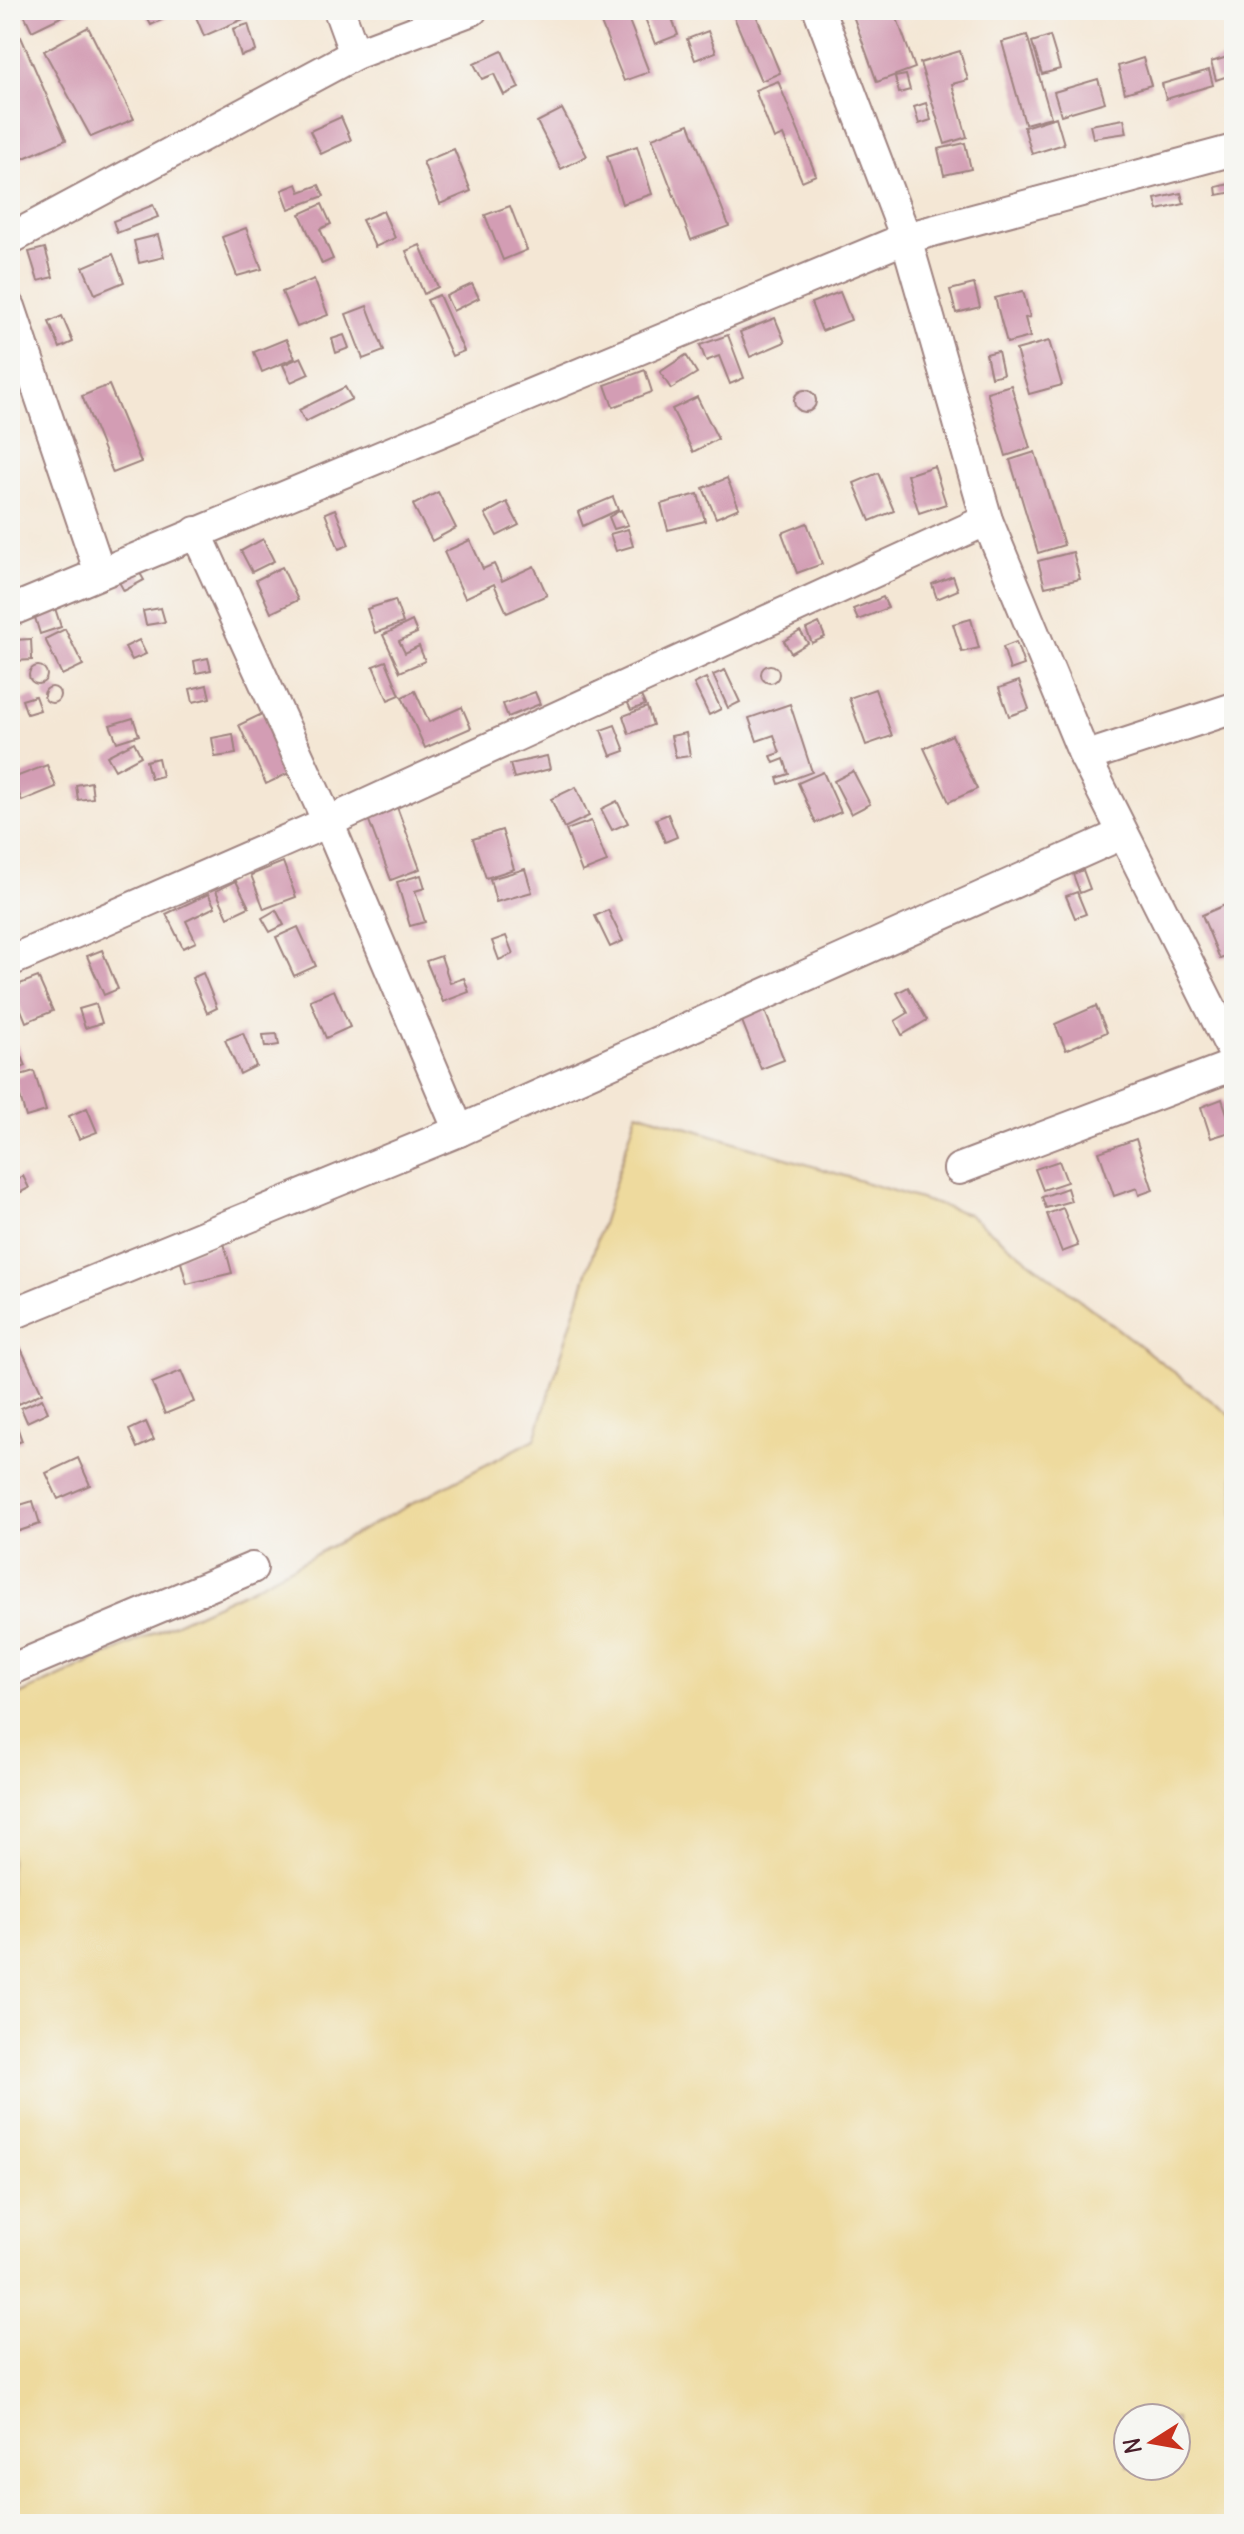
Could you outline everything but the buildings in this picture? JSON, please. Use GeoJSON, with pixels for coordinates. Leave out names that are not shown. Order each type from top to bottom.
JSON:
{"type":"FeatureCollection","features":[{"type":"Feature","properties":{"kind":"street"},"geometry":{"type":"LineString","coordinates":[[339,10],[355,54]]}},
{"type":"Feature","properties":{"kind":"street"},"geometry":{"type":"LineString","coordinates":[[10,239],[355,54],[472,10]]}},
{"type":"Feature","properties":{"kind":"street"},"geometry":{"type":"LineString","coordinates":[[819,10],[906,238],[987,520],[1085,757],[1234,1054]]}},
{"type":"Feature","properties":{"kind":"street"},"geometry":{"type":"LineString","coordinates":[[10,611],[906,238],[975,222],[1234,150]]}},
{"type":"Feature","properties":{"kind":"street"},"geometry":{"type":"LineString","coordinates":[[10,307],[100,573]]}},
{"type":"Feature","properties":{"kind":"street"},"geometry":{"type":"LineString","coordinates":[[10,961],[328,822],[987,520]]}},
{"type":"Feature","properties":{"kind":"street"},"geometry":{"type":"LineString","coordinates":[[196,532],[328,822],[459,1131]]}},
{"type":"Feature","properties":{"kind":"street"},"geometry":{"type":"LineString","coordinates":[[1085,757],[1234,708]]}},
{"type":"Feature","properties":{"kind":"street"},"geometry":{"type":"LineString","coordinates":[[10,1315],[459,1131],[1122,834]]}},
{"type":"Feature","properties":{"kind":"street"},"geometry":{"type":"LineString","coordinates":[[959,1169],[1234,1065]]}},
{"type":"Feature","properties":{"kind":"street"},"geometry":{"type":"LineString","coordinates":[[10,1670],[252,1568]]}},
{"type":"Feature","properties":{"kind":"sand"},"geometry":{"type":"Polygon","coordinates":[[[637,1112],[968,1214],[1234,1418],[1234,2524],[10,2524],[10,1699],[246,1591],[535,1439],[637,1112]]]}}]}
